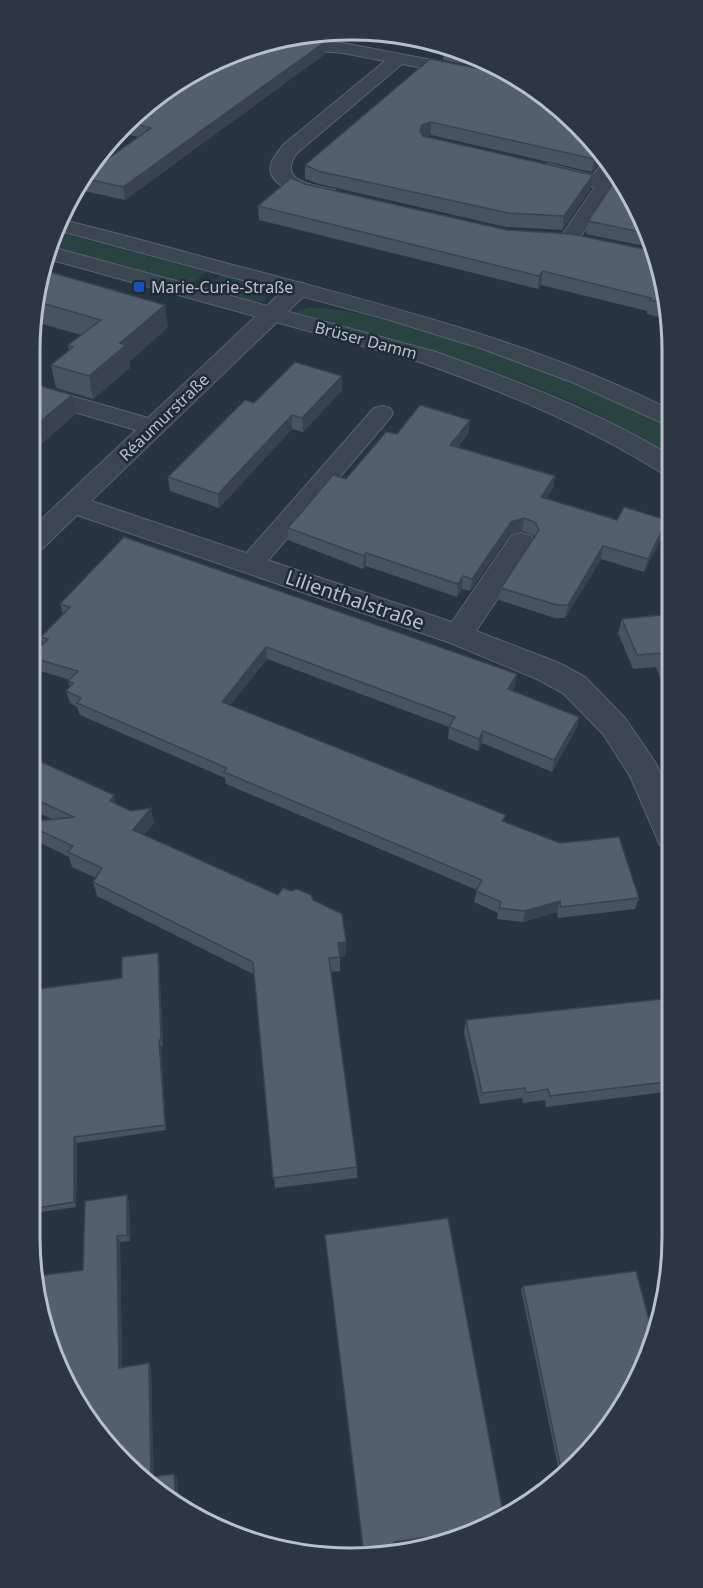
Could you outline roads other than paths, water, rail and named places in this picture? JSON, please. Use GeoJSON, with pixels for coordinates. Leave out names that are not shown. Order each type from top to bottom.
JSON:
{"type":"FeatureCollection","features":[{"type":"Feature","properties":{"kind":"street"},"geometry":{"type":"LineString","coordinates":[[276,50],[308,45],[343,48],[488,75]]}},
{"type":"Feature","properties":{"kind":"street"},"geometry":{"type":"LineString","coordinates":[[347,198],[290,183],[282,176],[279,168],[280,161],[290,149],[398,59]]}},
{"type":"Feature","properties":{"kind":"street"},"geometry":{"type":"LineString","coordinates":[[530,166],[606,174]]}},
{"type":"Feature","properties":{"kind":"street"},"geometry":{"type":"LineString","coordinates":[[591,243],[559,239],[608,176]]}},
{"type":"Feature","properties":{"kind":"street","name":"Brüser Damm"},"geometry":{"type":"LineString","coordinates":[[67,227],[505,346],[597,382],[662,416]]}},
{"type":"Feature","properties":{"kind":"street","name":"Brüser Damm"},"geometry":{"type":"LineString","coordinates":[[56,255],[428,357],[521,390],[593,423],[662,462]]}},
{"type":"Feature","properties":{"kind":"street","name":"Réaumurstraße"},"geometry":{"type":"LineString","coordinates":[[40,535],[155,428],[298,289]]}},
{"type":"Feature","properties":{"kind":"street"},"geometry":{"type":"LineString","coordinates":[[40,393],[155,428]]}},
{"type":"Feature","properties":{"kind":"street"},"geometry":{"type":"LineString","coordinates":[[252,563],[382,414]]}},
{"type":"Feature","properties":{"kind":"street","name":"Lilienthalstraße"},"geometry":{"type":"LineString","coordinates":[[72,504],[252,563],[458,635],[548,671],[574,685],[614,726],[644,771],[662,812]]}},
{"type":"Feature","properties":{"kind":"street"},"geometry":{"type":"LineString","coordinates":[[458,635],[521,542]]}},
{"type":"Feature","properties":{"kind":"place","name":"Marie-Curie-Straße"},"geometry":{"type":"Point","coordinates":[139,287]}}]}
